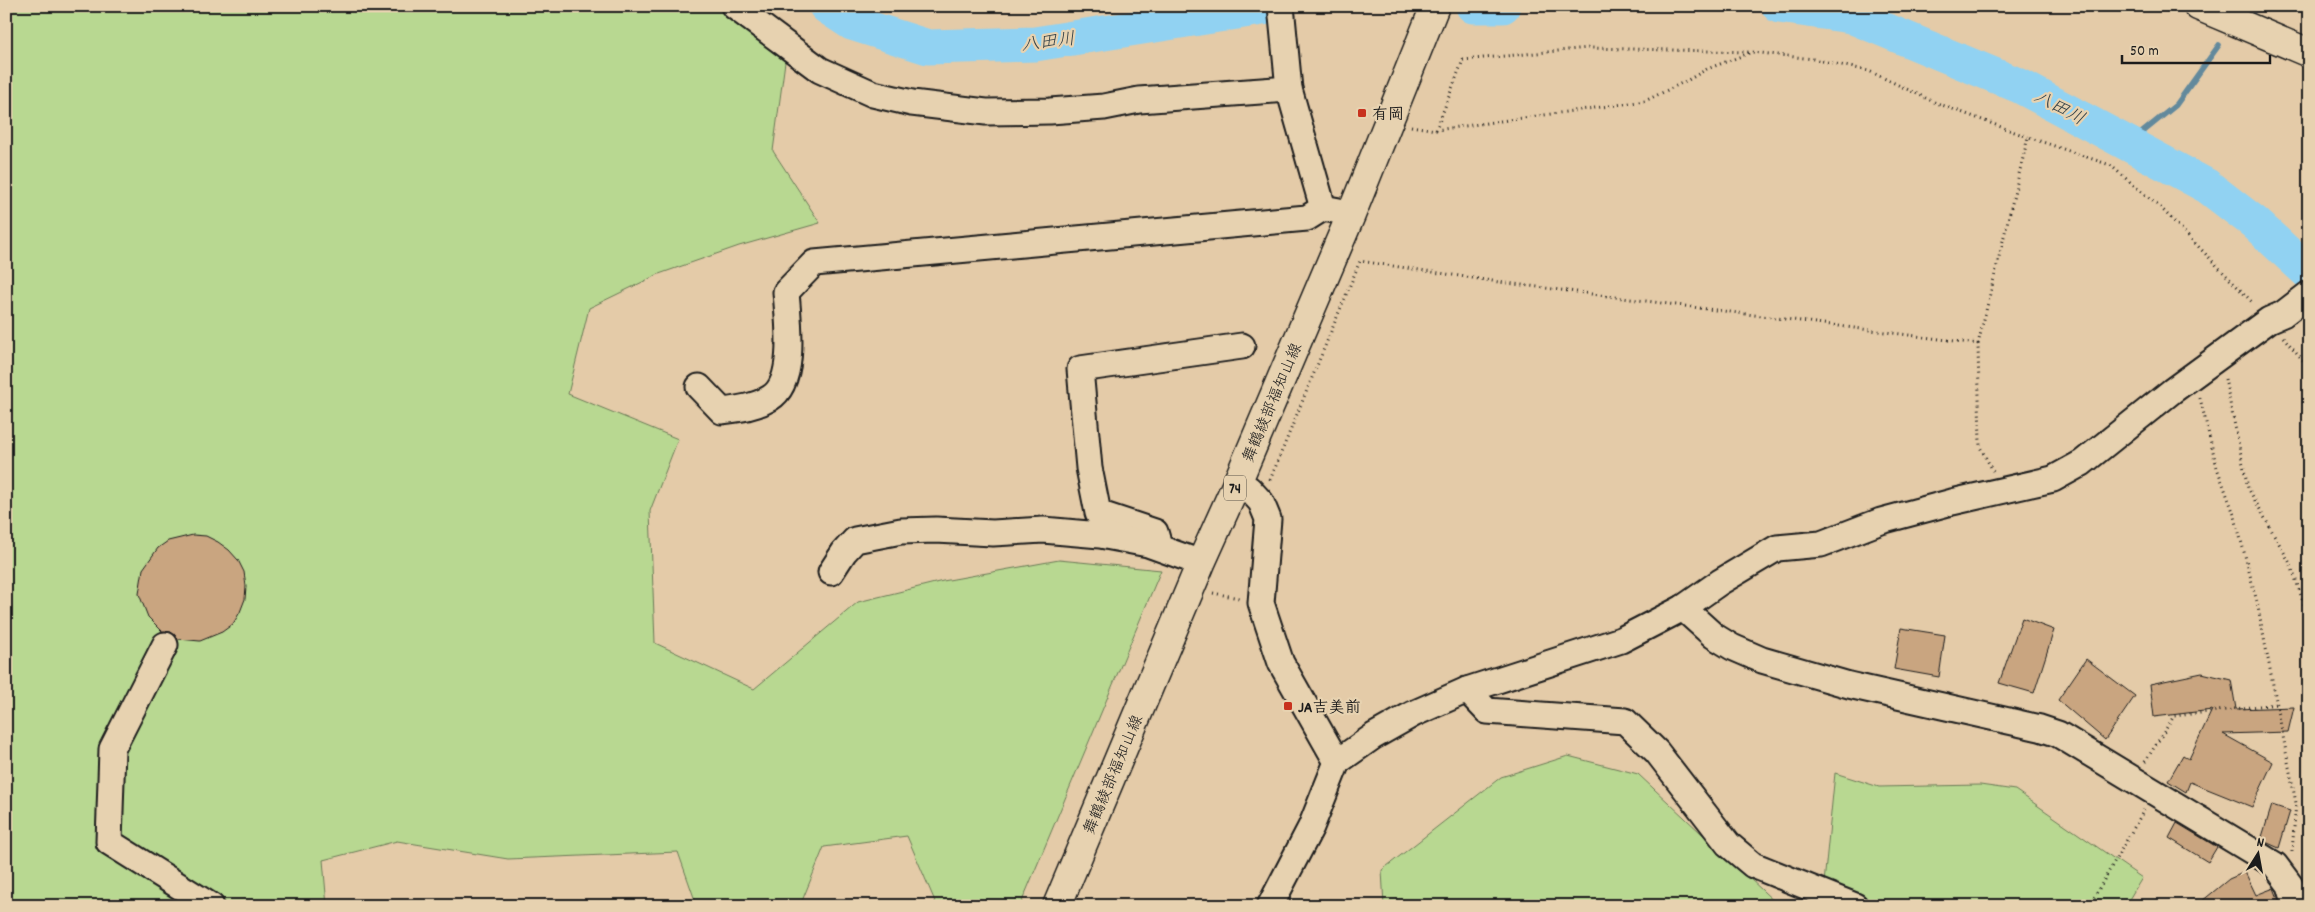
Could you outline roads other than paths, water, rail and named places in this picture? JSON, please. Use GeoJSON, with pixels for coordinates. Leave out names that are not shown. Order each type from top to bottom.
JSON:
{"type":"FeatureCollection","features":[{"type":"Feature","properties":{"kind":"main road","name":"舞鶴綾部福知山線"},"geometry":{"type":"LineString","coordinates":[[1057,906],[1201,562],[1237,483],[1351,215],[1435,6]]}},
{"type":"Feature","properties":{"kind":"main road"},"geometry":{"type":"LineString","coordinates":[[2198,6],[2309,54]]}},
{"type":"Feature","properties":{"kind":"street"},"geometry":{"type":"LineString","coordinates":[[734,6],[820,70],[872,94],[912,103],[986,112],[1050,111],[1104,107],[1288,78]]}},
{"type":"Feature","properties":{"kind":"street"},"geometry":{"type":"LineString","coordinates":[[1281,6],[1288,78],[1323,208]]}},
{"type":"Feature","properties":{"kind":"street"},"geometry":{"type":"LineString","coordinates":[[699,387],[722,411],[743,409],[771,398],[784,381],[789,344],[786,292],[814,263],[1307,218],[1323,208],[1351,215]]}},
{"type":"Feature","properties":{"kind":"street"},"geometry":{"type":"LineString","coordinates":[[1270,906],[1311,827],[1337,762],[1374,736],[1413,714],[1467,690],[1621,640],[1683,608],[1720,582],[1777,548],[1821,544],[1881,521],[2053,479],[2082,463],[2194,376],[2309,294]]}},
{"type":"Feature","properties":{"kind":"street"},"geometry":{"type":"LineString","coordinates":[[1158,548],[1155,532],[1098,513],[1089,468],[1080,369],[1242,346]]}},
{"type":"Feature","properties":{"kind":"street"},"geometry":{"type":"LineString","coordinates":[[1237,483],[1249,489],[1262,502],[1268,519],[1261,603],[1281,663],[1337,762]]}},
{"type":"Feature","properties":{"kind":"street"},"geometry":{"type":"LineString","coordinates":[[831,572],[844,552],[855,540],[900,531],[936,530],[993,533],[1043,530],[1100,535],[1158,548],[1201,562]]}},
{"type":"Feature","properties":{"kind":"street"},"geometry":{"type":"LineString","coordinates":[[1683,608],[1714,636],[1732,647],[1762,660],[1849,685],[2040,728],[2058,734],[2275,865],[2290,885],[2296,906]]}},
{"type":"Feature","properties":{"kind":"street"},"geometry":{"type":"LineString","coordinates":[[165,645],[112,749],[109,842],[211,906]]}},
{"type":"Feature","properties":{"kind":"street"},"geometry":{"type":"LineString","coordinates":[[1467,690],[1486,711],[1626,721],[1657,752],[1728,844],[1753,865],[1855,906]]}},
{"type":"Feature","properties":{"kind":"waterway","name":"八田川"},"geometry":{"type":"LineString","coordinates":[[826,6],[852,23],[928,47],[1035,44],[1275,6]]}},
{"type":"Feature","properties":{"kind":"waterway","name":"八田川"},"geometry":{"type":"LineString","coordinates":[[1473,6],[1503,6]]}},
{"type":"Feature","properties":{"kind":"waterway","name":"八田川"},"geometry":{"type":"LineString","coordinates":[[1779,6],[1851,16],[2020,86],[2207,186],[2255,223],[2309,273]]}},
{"type":"Feature","properties":{"kind":"waterway"},"geometry":{"type":"LineString","coordinates":[[2253,11],[2259,6]]}},
{"type":"Feature","properties":{"kind":"waterway"},"geometry":{"type":"LineString","coordinates":[[2128,144],[2176,105],[2219,45]]}},
{"type":"Feature","properties":{"kind":"place","name":"有岡"},"geometry":{"type":"Point","coordinates":[1362,113]}},
{"type":"Feature","properties":{"kind":"place","name":"JA吉美前"},"geometry":{"type":"Point","coordinates":[1288,706]}}]}
